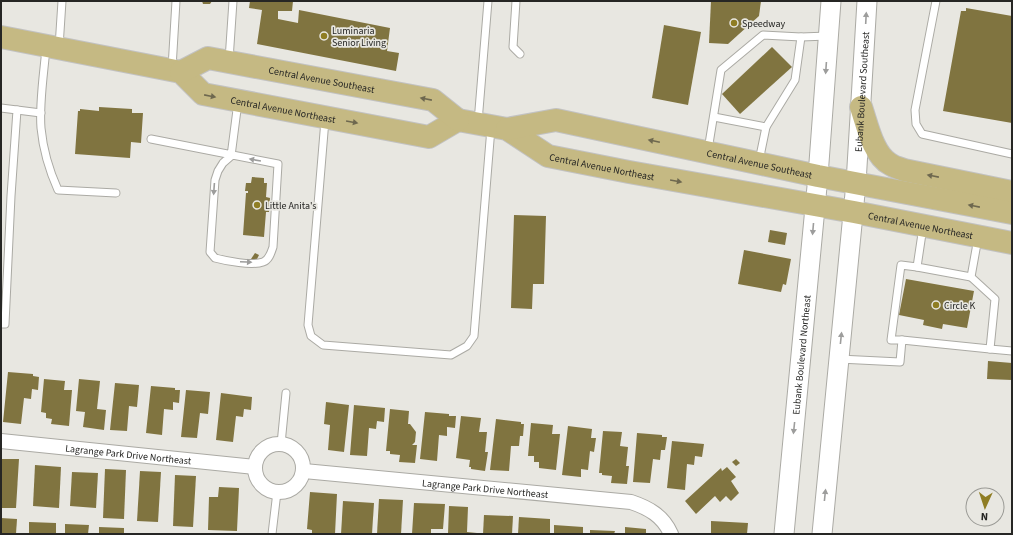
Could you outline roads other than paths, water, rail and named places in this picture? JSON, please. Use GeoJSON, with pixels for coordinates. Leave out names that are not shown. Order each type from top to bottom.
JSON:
{"type":"FeatureCollection","features":[{"type":"Feature","properties":{"kind":"main road"},"geometry":{"type":"LineString","coordinates":[[818,176],[831,1]]}},
{"type":"Feature","properties":{"kind":"main road","name":"Eubank Boulevard Southeast"},"geometry":{"type":"LineString","coordinates":[[856,183],[867,1]]}},
{"type":"Feature","properties":{"kind":"main road"},"geometry":{"type":"LineString","coordinates":[[1,37],[176,71]]}},
{"type":"Feature","properties":{"kind":"main road","name":"Central Avenue Southeast"},"geometry":{"type":"LineString","coordinates":[[176,71],[208,58],[433,100],[484,125],[556,120],[818,176],[1012,213]]}},
{"type":"Feature","properties":{"kind":"main road","name":"Central Avenue Northeast"},"geometry":{"type":"LineString","coordinates":[[176,71],[203,94],[429,137],[484,125],[548,156],[854,212],[1012,243]]}},
{"type":"Feature","properties":{"kind":"main road"},"geometry":{"type":"LineString","coordinates":[[861,107],[872,141],[883,159],[890,164],[904,170],[1012,192]]}},
{"type":"Feature","properties":{"kind":"main road","name":"Eubank Boulevard Northeast"},"geometry":{"type":"LineString","coordinates":[[784,534],[818,176]]}},
{"type":"Feature","properties":{"kind":"main road"},"geometry":{"type":"LineString","coordinates":[[822,534],[856,183]]}},
{"type":"Feature","properties":{"kind":"street","name":"Lagrange Park Drive Northeast"},"geometry":{"type":"LineString","coordinates":[[1,441],[255,467]]}},
{"type":"Feature","properties":{"kind":"street"},"geometry":{"type":"LineString","coordinates":[[281,444],[289,446],[295,450],[303,463],[304,471],[297,486],[290,490],[277,492],[266,488],[260,483],[256,475],[255,467],[261,453],[266,448],[281,444]]}},
{"type":"Feature","properties":{"kind":"street","name":"Lagrange Park Drive Northeast"},"geometry":{"type":"LineString","coordinates":[[304,471],[621,500],[647,508],[662,520],[671,534]]}},
{"type":"Feature","properties":{"kind":"lane"},"geometry":{"type":"LineString","coordinates":[[62,1],[52,47],[41,113],[41,127],[51,175],[58,190],[116,193]]}},
{"type":"Feature","properties":{"kind":"lane"},"geometry":{"type":"LineString","coordinates":[[176,1],[176,71]]}},
{"type":"Feature","properties":{"kind":"lane"},"geometry":{"type":"LineString","coordinates":[[228,62],[233,1]]}},
{"type":"Feature","properties":{"kind":"lane"},"geometry":{"type":"LineString","coordinates":[[325,117],[308,325],[311,336],[323,345],[451,355],[467,346],[474,336],[484,125],[486,1]]}},
{"type":"Feature","properties":{"kind":"lane"},"geometry":{"type":"LineString","coordinates":[[516,1],[513,47],[520,54]]}},
{"type":"Feature","properties":{"kind":"lane"},"geometry":{"type":"LineString","coordinates":[[936,1],[915,110],[916,124],[922,134],[1012,154]]}},
{"type":"Feature","properties":{"kind":"lane"},"geometry":{"type":"LineString","coordinates":[[708,152],[721,70],[763,34],[801,37],[829,36]]}},
{"type":"Feature","properties":{"kind":"lane"},"geometry":{"type":"LineString","coordinates":[[759,163],[766,127],[796,80],[801,37]]}},
{"type":"Feature","properties":{"kind":"lane"},"geometry":{"type":"LineString","coordinates":[[151,139],[231,156],[278,164],[273,247],[269,257],[263,262],[249,263],[228,261],[215,258],[210,252],[215,180],[223,163],[231,156],[238,101]]}},
{"type":"Feature","properties":{"kind":"lane"},"geometry":{"type":"LineString","coordinates":[[1,108],[41,113]]}},
{"type":"Feature","properties":{"kind":"lane"},"geometry":{"type":"LineString","coordinates":[[1,324],[5,324],[17,110]]}},
{"type":"Feature","properties":{"kind":"lane"},"geometry":{"type":"LineString","coordinates":[[714,117],[766,127]]}},
{"type":"Feature","properties":{"kind":"lane"},"geometry":{"type":"LineString","coordinates":[[917,267],[923,226]]}},
{"type":"Feature","properties":{"kind":"lane"},"geometry":{"type":"LineString","coordinates":[[971,277],[978,236]]}},
{"type":"Feature","properties":{"kind":"lane"},"geometry":{"type":"LineString","coordinates":[[990,349],[995,299],[971,277],[917,267],[901,266],[891,340],[902,340],[990,349],[1012,351]]}},
{"type":"Feature","properties":{"kind":"lane"},"geometry":{"type":"LineString","coordinates":[[839,360],[900,362],[902,340]]}},
{"type":"Feature","properties":{"kind":"lane"},"geometry":{"type":"LineString","coordinates":[[281,444],[286,393]]}},
{"type":"Feature","properties":{"kind":"lane"},"geometry":{"type":"LineString","coordinates":[[272,534],[277,492]]}},
{"type":"Feature","properties":{"kind":"place","name":"Speedway"},"geometry":{"type":"Point","coordinates":[734,23]}},
{"type":"Feature","properties":{"kind":"place","name":"Luminaria Senior Living"},"geometry":{"type":"Point","coordinates":[324,36]}},
{"type":"Feature","properties":{"kind":"place","name":"Little Anita's"},"geometry":{"type":"Point","coordinates":[257,205]}},
{"type":"Feature","properties":{"kind":"place","name":"Circle K"},"geometry":{"type":"Point","coordinates":[936,305]}}]}
